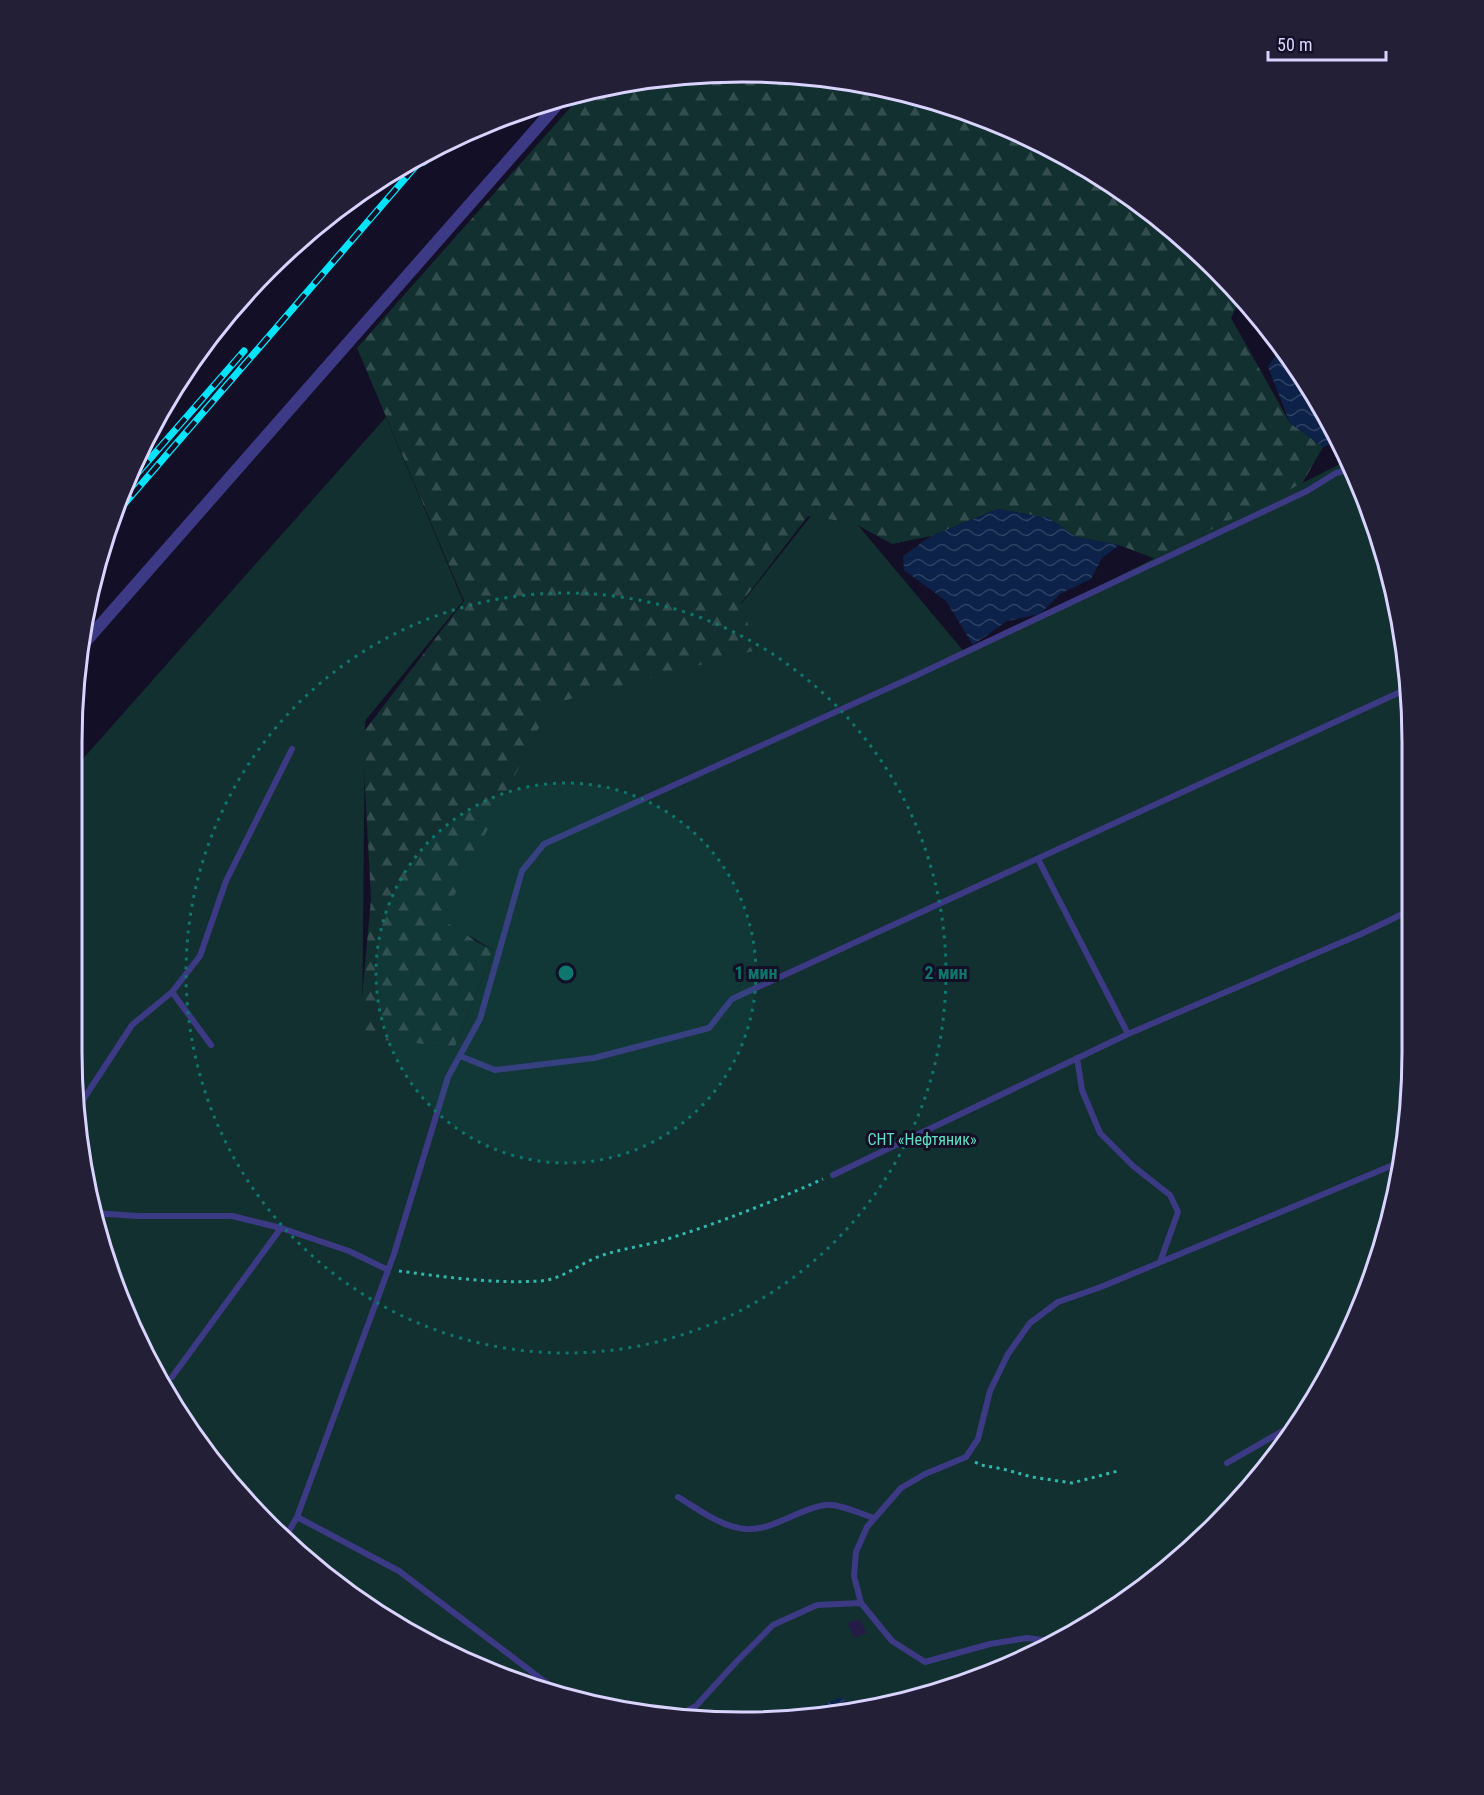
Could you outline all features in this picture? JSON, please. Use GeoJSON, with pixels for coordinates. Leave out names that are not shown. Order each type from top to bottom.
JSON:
{"type":"FeatureCollection","features":[{"type":"Feature","properties":{"kind":"street"},"geometry":{"type":"LineString","coordinates":[[91,635],[552,111]]}},
{"type":"Feature","properties":{"kind":"lane"},"geometry":{"type":"LineString","coordinates":[[289,1531],[297,1517],[394,1254],[448,1077],[480,1019],[522,871],[544,844],[915,676],[1307,491],[1343,471]]}},
{"type":"Feature","properties":{"kind":"lane"},"geometry":{"type":"LineString","coordinates":[[460,1056],[495,1070],[594,1058],[709,1028],[732,999],[1399,692]]}},
{"type":"Feature","properties":{"kind":"lane"},"geometry":{"type":"LineString","coordinates":[[84,1098],[132,1025],[172,992],[200,956],[226,880],[292,749]]}},
{"type":"Feature","properties":{"kind":"lane"},"geometry":{"type":"LineString","coordinates":[[1038,859],[1128,1034]]}},
{"type":"Feature","properties":{"kind":"lane"},"geometry":{"type":"LineString","coordinates":[[833,1175],[1128,1034],[1361,934],[1402,914]]}},
{"type":"Feature","properties":{"kind":"lane"},"geometry":{"type":"LineString","coordinates":[[172,992],[211,1045]]}},
{"type":"Feature","properties":{"kind":"lane"},"geometry":{"type":"LineString","coordinates":[[1077,1058],[1082,1090],[1100,1133],[1133,1166],[1170,1196],[1178,1212],[1160,1262]]}},
{"type":"Feature","properties":{"kind":"lane"},"geometry":{"type":"LineString","coordinates":[[1042,1640],[1027,1638],[1008,1641],[958,1651],[925,1662],[892,1641],[861,1603],[855,1576],[856,1552],[867,1527],[901,1488],[925,1474],[966,1457],[978,1439],[990,1391],[1003,1363],[1030,1323],[1058,1302],[1392,1166]]}},
{"type":"Feature","properties":{"kind":"lane"},"geometry":{"type":"LineString","coordinates":[[103,1214],[232,1216],[281,1228],[350,1251],[388,1269]]}},
{"type":"Feature","properties":{"kind":"lane"},"geometry":{"type":"LineString","coordinates":[[172,1377],[281,1228]]}},
{"type":"Feature","properties":{"kind":"lane"},"geometry":{"type":"LineString","coordinates":[[1227,1463],[1281,1432]]}},
{"type":"Feature","properties":{"kind":"lane"},"geometry":{"type":"LineString","coordinates":[[678,1497],[724,1524],[743,1529],[757,1529],[827,1504],[874,1518]]}},
{"type":"Feature","properties":{"kind":"lane"},"geometry":{"type":"LineString","coordinates":[[297,1517],[399,1571],[546,1683]]}},
{"type":"Feature","properties":{"kind":"lane"},"geometry":{"type":"LineString","coordinates":[[689,1710],[696,1706],[736,1661],[773,1625],[816,1605],[861,1603]]}},
{"type":"Feature","properties":{"kind":"path"},"geometry":{"type":"LineString","coordinates":[[388,1269],[446,1277],[542,1281],[565,1274],[601,1255],[658,1241],[775,1201],[833,1175]]}},
{"type":"Feature","properties":{"kind":"path"},"geometry":{"type":"LineString","coordinates":[[966,1457],[981,1465],[1072,1484],[1118,1471]]}},
{"type":"Feature","properties":{"kind":"green space"},"geometry":{"type":"Polygon","coordinates":[[[742,82],[828,88],[913,105],[954,117],[994,133],[1072,171],[1143,219],[1177,246],[1237,306],[1231,318],[1290,423],[1323,447],[1287,510],[1166,563],[1119,545],[1076,537],[1049,518],[998,509],[931,536],[892,544],[859,526],[808,516],[741,603],[768,654],[445,917],[476,942],[494,950],[455,1047],[362,1039],[360,1019],[371,899],[362,734],[464,601],[357,348],[573,105],[613,95],[699,84],[742,82]]]}},
{"type":"Feature","properties":{"kind":"green space","name":"СНТ «Нефтяник»"},"geometry":{"type":"Polygon","coordinates":[[[386,417],[463,601],[365,721],[362,1038],[455,1047],[494,950],[442,920],[551,704],[757,650],[741,604],[811,516],[857,524],[966,654],[1339,464],[1367,530],[1389,613],[1396,656],[1402,742],[1400,1096],[1389,1182],[1367,1265],[1351,1305],[1313,1383],[1290,1419],[1238,1488],[1208,1519],[1177,1549],[1108,1601],[1072,1624],[994,1662],[954,1678],[871,1700],[785,1711],[742,1712],[656,1707],[613,1700],[530,1678],[490,1662],[412,1624],[341,1576],[307,1549],[246,1488],[219,1454],[171,1383],[151,1345],[117,1265],[95,1182],[88,1139],[82,1053],[82,760],[386,417]]]}},
{"type":"Feature","properties":{"kind":"water"},"geometry":{"type":"Polygon","coordinates":[[[1275,356],[1313,412],[1330,444],[1323,447],[1290,423],[1268,367],[1275,356]]]}},
{"type":"Feature","properties":{"kind":"water"},"geometry":{"type":"Polygon","coordinates":[[[998,509],[1049,518],[1076,537],[1119,545],[1102,558],[1091,579],[1060,594],[1040,614],[1007,621],[973,645],[946,601],[904,570],[903,556],[931,536],[998,509]]]}},
{"type":"Feature","properties":{"kind":"water"},"geometry":{"type":"Polygon","coordinates":[[[839,1697],[852,1703],[828,1707],[819,1707],[839,1697]]]}},
{"type":"Feature","properties":{"kind":"building"},"geometry":{"type":"Polygon","coordinates":[[[860,1619],[866,1633],[854,1638],[848,1623],[860,1619]]]}},
{"type":"Feature","properties":{"kind":"railway"},"geometry":{"type":"LineString","coordinates":[[130,497],[411,172]]}},
{"type":"Feature","properties":{"kind":"railway"},"geometry":{"type":"LineString","coordinates":[[144,466],[244,351]]}}]}
